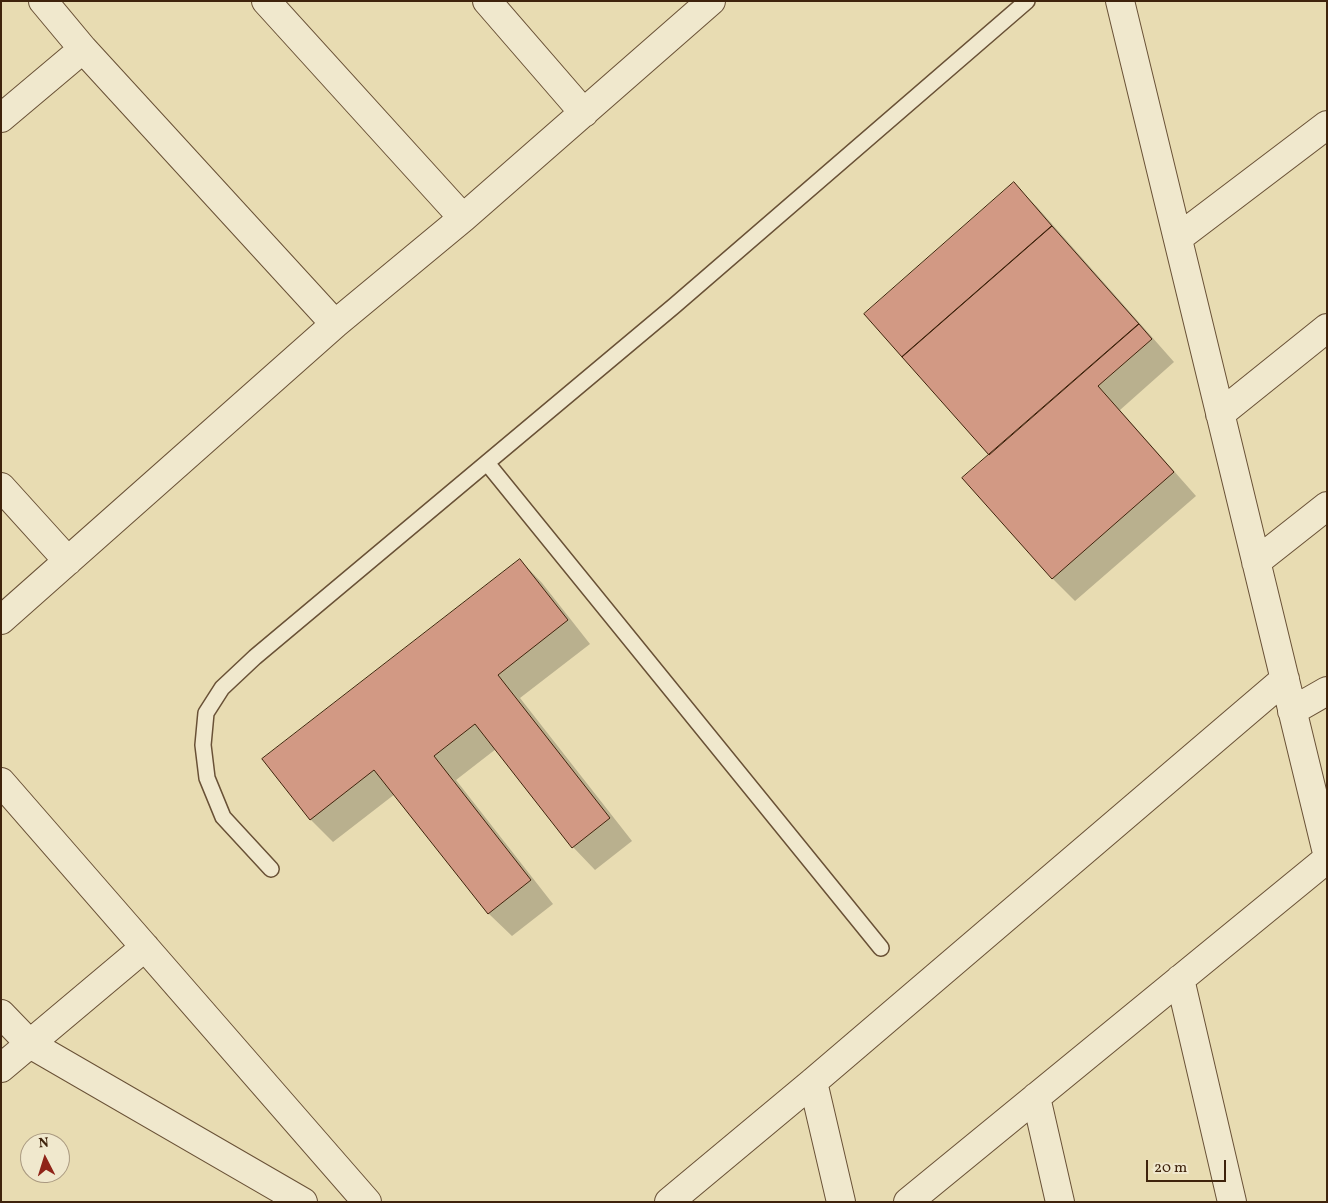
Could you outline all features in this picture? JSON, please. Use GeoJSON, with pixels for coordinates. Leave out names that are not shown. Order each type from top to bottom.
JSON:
{"type":"FeatureCollection","features":[{"type":"Feature","properties":{"kind":"street"},"geometry":{"type":"LineString","coordinates":[[43,1],[83,49],[335,324]]}},
{"type":"Feature","properties":{"kind":"street"},"geometry":{"type":"LineString","coordinates":[[266,1],[464,218]]}},
{"type":"Feature","properties":{"kind":"street"},"geometry":{"type":"LineString","coordinates":[[486,1],[584,114]]}},
{"type":"Feature","properties":{"kind":"street"},"geometry":{"type":"LineString","coordinates":[[1,620],[335,324],[464,218],[711,1]]}},
{"type":"Feature","properties":{"kind":"street"},"geometry":{"type":"LineString","coordinates":[[1120,1],[1292,711],[1323,817],[1327,853]]}},
{"type":"Feature","properties":{"kind":"street"},"geometry":{"type":"LineString","coordinates":[[1,118],[83,49]]}},
{"type":"Feature","properties":{"kind":"street"},"geometry":{"type":"LineString","coordinates":[[1178,238],[1327,125]]}},
{"type":"Feature","properties":{"kind":"street"},"geometry":{"type":"LineString","coordinates":[[1220,414],[1327,328]]}},
{"type":"Feature","properties":{"kind":"street"},"geometry":{"type":"LineString","coordinates":[[1,487],[68,562]]}},
{"type":"Feature","properties":{"kind":"street"},"geometry":{"type":"LineString","coordinates":[[1256,562],[1327,506]]}},
{"type":"Feature","properties":{"kind":"street"},"geometry":{"type":"LineString","coordinates":[[669,1202],[813,1082],[1285,679]]}},
{"type":"Feature","properties":{"kind":"street"},"geometry":{"type":"LineString","coordinates":[[1292,711],[1324,695]]}},
{"type":"Feature","properties":{"kind":"street"},"geometry":{"type":"LineString","coordinates":[[1,782],[367,1202]]}},
{"type":"Feature","properties":{"kind":"street"},"geometry":{"type":"LineString","coordinates":[[908,1202],[1327,859]]}},
{"type":"Feature","properties":{"kind":"street"},"geometry":{"type":"LineString","coordinates":[[1,1068],[145,947]]}},
{"type":"Feature","properties":{"kind":"street"},"geometry":{"type":"LineString","coordinates":[[1180,979],[1232,1202]]}},
{"type":"Feature","properties":{"kind":"street"},"geometry":{"type":"LineString","coordinates":[[1,1014],[30,1044],[303,1202]]}},
{"type":"Feature","properties":{"kind":"street"},"geometry":{"type":"LineString","coordinates":[[813,1082],[841,1202]]}},
{"type":"Feature","properties":{"kind":"street"},"geometry":{"type":"LineString","coordinates":[[1036,1097],[1060,1202]]}},
{"type":"Feature","properties":{"kind":"lane"},"geometry":{"type":"LineString","coordinates":[[271,869],[223,816],[207,778],[203,745],[206,713],[222,688],[255,657],[674,306],[1027,1]]}},
{"type":"Feature","properties":{"kind":"lane"},"geometry":{"type":"LineString","coordinates":[[487,463],[881,948]]}},
{"type":"Feature","properties":{"kind":"building"},"geometry":{"type":"Polygon","coordinates":[[[1014,182],[1052,226],[902,357],[864,314],[1014,182]]]}},
{"type":"Feature","properties":{"kind":"building"},"geometry":{"type":"Polygon","coordinates":[[[1052,226],[1139,324],[989,455],[902,357],[1052,226]]]}},
{"type":"Feature","properties":{"kind":"building"},"geometry":{"type":"Polygon","coordinates":[[[1139,324],[1152,339],[1098,386],[1174,472],[1052,579],[962,478],[1139,324]]]}},
{"type":"Feature","properties":{"kind":"building"},"geometry":{"type":"Polygon","coordinates":[[[520,559],[568,620],[498,675],[610,818],[572,848],[475,724],[434,756],[531,880],[488,914],[374,770],[310,820],[262,759],[520,559]]]}}]}
